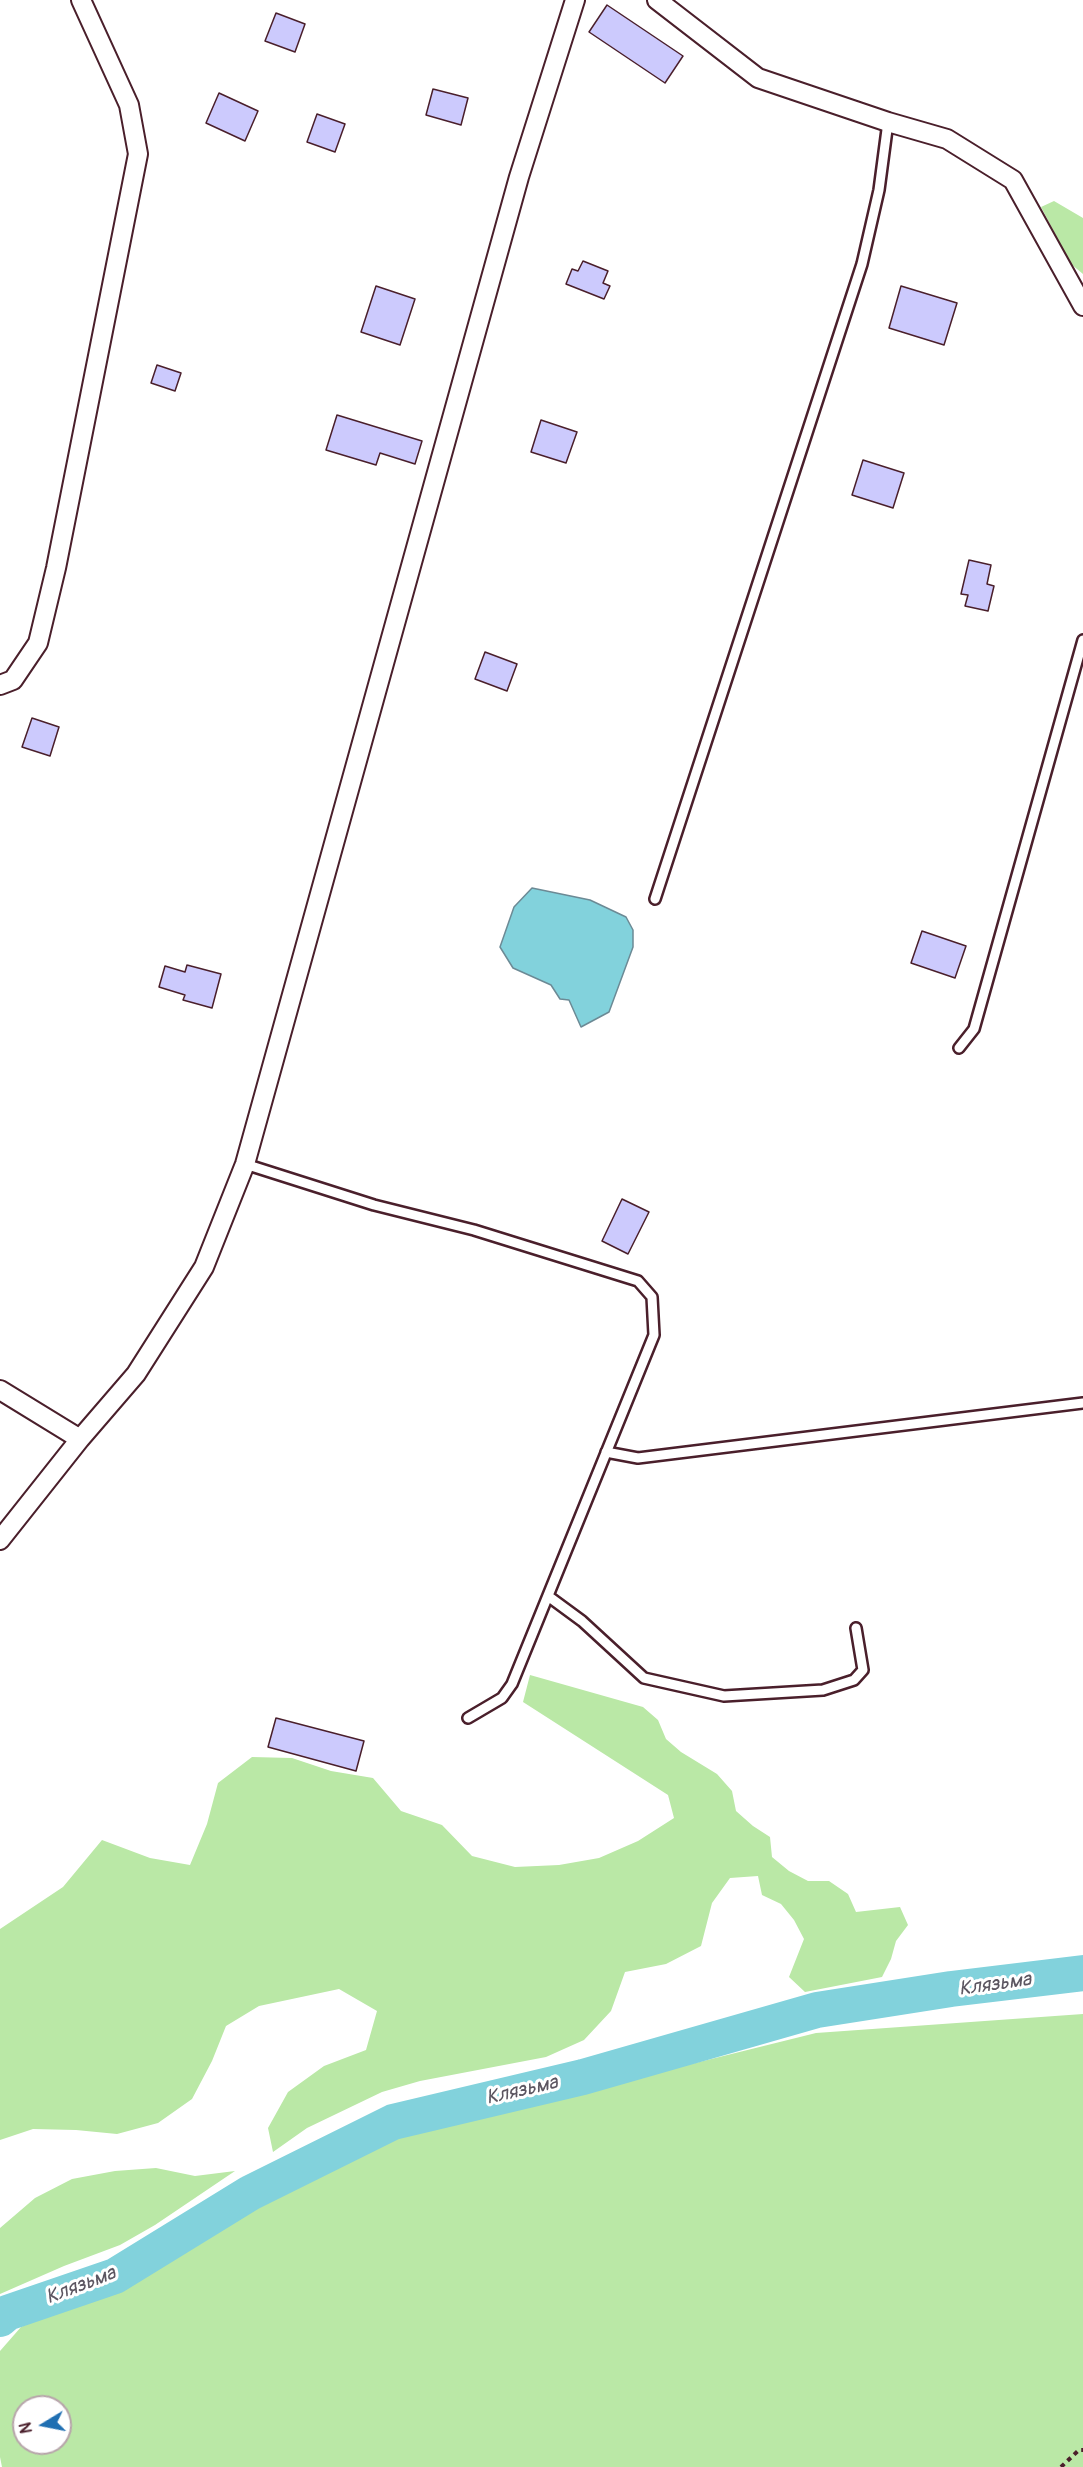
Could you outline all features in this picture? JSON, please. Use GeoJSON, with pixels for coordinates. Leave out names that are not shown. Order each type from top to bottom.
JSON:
{"type":"FeatureCollection","features":[{"type":"Feature","properties":{"kind":"street"},"geometry":{"type":"LineString","coordinates":[[0,685],[13,680],[38,643],[56,568],[138,153],[129,105],[81,0]]}},
{"type":"Feature","properties":{"kind":"street"},"geometry":{"type":"LineString","coordinates":[[0,1540],[80,1439],[136,1374],[204,1267],[245,1164],[519,177],[575,0]]}},
{"type":"Feature","properties":{"kind":"street"},"geometry":{"type":"LineString","coordinates":[[657,0],[758,78],[888,122],[947,139],[1013,180],[1083,306]]}},
{"type":"Feature","properties":{"kind":"street"},"geometry":{"type":"LineString","coordinates":[[0,1390],[80,1439]]}},
{"type":"Feature","properties":{"kind":"lane"},"geometry":{"type":"LineString","coordinates":[[655,899],[862,264],[879,190],[888,122]]}},
{"type":"Feature","properties":{"kind":"lane"},"geometry":{"type":"LineString","coordinates":[[958,1048],[974,1029],[1083,640]]}},
{"type":"Feature","properties":{"kind":"lane"},"geometry":{"type":"LineString","coordinates":[[245,1164],[374,1205],[474,1230],[638,1281],[652,1297],[654,1335],[512,1684],[502,1698],[468,1718]]}},
{"type":"Feature","properties":{"kind":"lane"},"geometry":{"type":"LineString","coordinates":[[606,1452],[638,1458],[1083,1402]]}},
{"type":"Feature","properties":{"kind":"lane"},"geometry":{"type":"LineString","coordinates":[[548,1596],[582,1621],[644,1678],[724,1696],[823,1690],[854,1680],[863,1670],[856,1628]]}},
{"type":"Feature","properties":{"kind":"path"},"geometry":{"type":"LineString","coordinates":[[1061,2467],[1078,2450],[1083,2450]]}},
{"type":"Feature","properties":{"kind":"green space"},"geometry":{"type":"Polygon","coordinates":[[[1054,201],[1083,218],[1083,274],[1071,264],[1041,207],[1054,201]]]}},
{"type":"Feature","properties":{"kind":"green space"},"geometry":{"type":"Polygon","coordinates":[[[530,1675],[643,1707],[658,1720],[666,1739],[681,1752],[717,1774],[732,1791],[736,1811],[770,1837],[772,1857],[789,1871],[808,1881],[829,1881],[848,1894],[856,1912],[900,1907],[908,1925],[896,1941],[891,1959],[882,1977],[805,1992],[789,1977],[804,1939],[794,1920],[781,1904],[762,1895],[758,1876],[730,1878],[712,1903],[701,1946],[666,1964],[625,1972],[611,2011],[584,2040],[546,2057],[420,2081],[382,2092],[307,2128],[273,2152],[268,2128],[288,2092],[324,2066],[366,2050],[377,2011],[339,1989],[259,2006],[226,2026],[212,2061],[192,2099],[158,2123],[117,2134],[33,2129],[0,2140],[0,1929],[63,1887],[102,1840],[150,1858],[190,1865],[207,1824],[218,1783],[252,1757],[292,1758],[331,1771],[373,1778],[401,1811],[442,1825],[472,1856],[515,1867],[559,1865],[599,1858],[638,1841],[674,1818],[668,1795],[523,1702],[530,1675]]]}},
{"type":"Feature","properties":{"kind":"green space"},"geometry":{"type":"Polygon","coordinates":[[[1083,2014],[1083,2467],[2,2467],[0,2457],[0,2351],[21,2327],[136,2276],[274,2193],[381,2141],[816,2033],[1083,2014]]]}},
{"type":"Feature","properties":{"kind":"green space"},"geometry":{"type":"Polygon","coordinates":[[[156,2168],[195,2176],[235,2171],[155,2225],[120,2245],[0,2294],[0,2228],[35,2198],[72,2179],[115,2171],[156,2168]]]}},
{"type":"Feature","properties":{"kind":"water"},"geometry":{"type":"Polygon","coordinates":[[[532,888],[590,900],[626,917],[633,930],[633,947],[609,1012],[581,1027],[569,1000],[560,999],[551,985],[513,968],[500,947],[514,907],[532,888]]]}},
{"type":"Feature","properties":{"kind":"building"},"geometry":{"type":"Polygon","coordinates":[[[607,5],[683,56],[665,83],[589,32],[607,5]]]}},
{"type":"Feature","properties":{"kind":"building"},"geometry":{"type":"Polygon","coordinates":[[[276,13],[305,24],[295,52],[265,41],[276,13]]]}},
{"type":"Feature","properties":{"kind":"building"},"geometry":{"type":"Polygon","coordinates":[[[433,89],[468,98],[461,125],[426,115],[433,89]]]}},
{"type":"Feature","properties":{"kind":"building"},"geometry":{"type":"Polygon","coordinates":[[[219,93],[258,111],[245,141],[206,123],[219,93]]]}},
{"type":"Feature","properties":{"kind":"building"},"geometry":{"type":"Polygon","coordinates":[[[317,114],[345,124],[335,152],[307,142],[317,114]]]}},
{"type":"Feature","properties":{"kind":"building"},"geometry":{"type":"Polygon","coordinates":[[[583,261],[608,271],[603,283],[610,286],[604,299],[566,284],[572,269],[578,271],[583,261]]]}},
{"type":"Feature","properties":{"kind":"building"},"geometry":{"type":"Polygon","coordinates":[[[376,286],[415,299],[400,345],[361,332],[376,286]]]}},
{"type":"Feature","properties":{"kind":"building"},"geometry":{"type":"Polygon","coordinates":[[[901,286],[957,303],[944,345],[889,328],[901,286]]]}},
{"type":"Feature","properties":{"kind":"building"},"geometry":{"type":"Polygon","coordinates":[[[157,365],[181,373],[175,391],[151,383],[157,365]]]}},
{"type":"Feature","properties":{"kind":"building"},"geometry":{"type":"Polygon","coordinates":[[[337,415],[422,441],[415,464],[380,453],[376,465],[326,450],[337,415]]]}},
{"type":"Feature","properties":{"kind":"building"},"geometry":{"type":"Polygon","coordinates":[[[541,420],[577,432],[566,463],[531,452],[541,420]]]}},
{"type":"Feature","properties":{"kind":"building"},"geometry":{"type":"Polygon","coordinates":[[[863,460],[904,473],[893,508],[852,495],[863,460]]]}},
{"type":"Feature","properties":{"kind":"building"},"geometry":{"type":"Polygon","coordinates":[[[969,560],[991,565],[987,584],[994,586],[988,611],[965,606],[968,595],[961,594],[969,560]]]}},
{"type":"Feature","properties":{"kind":"building"},"geometry":{"type":"Polygon","coordinates":[[[485,652],[517,664],[507,691],[475,679],[485,652]]]}},
{"type":"Feature","properties":{"kind":"building"},"geometry":{"type":"Polygon","coordinates":[[[32,718],[59,727],[50,756],[22,747],[32,718]]]}},
{"type":"Feature","properties":{"kind":"building"},"geometry":{"type":"Polygon","coordinates":[[[922,931],[966,946],[955,978],[911,963],[922,931]]]}},
{"type":"Feature","properties":{"kind":"building"},"geometry":{"type":"Polygon","coordinates":[[[187,965],[221,974],[212,1008],[183,1000],[185,995],[159,987],[165,966],[185,972],[187,965]]]}},
{"type":"Feature","properties":{"kind":"building"},"geometry":{"type":"Polygon","coordinates":[[[622,1199],[649,1212],[628,1254],[602,1241],[622,1199]]]}},
{"type":"Feature","properties":{"kind":"building"},"geometry":{"type":"Polygon","coordinates":[[[276,1718],[364,1741],[356,1771],[268,1747],[276,1718]]]}},
{"type":"Feature","properties":{"kind":"waterway","name":"Клязьма"},"geometry":{"type":"LineString","coordinates":[[0,2319],[7,2313],[115,2276],[250,2193],[393,2122],[583,2077],[817,2010],[951,1989],[1083,1973]]}}]}
